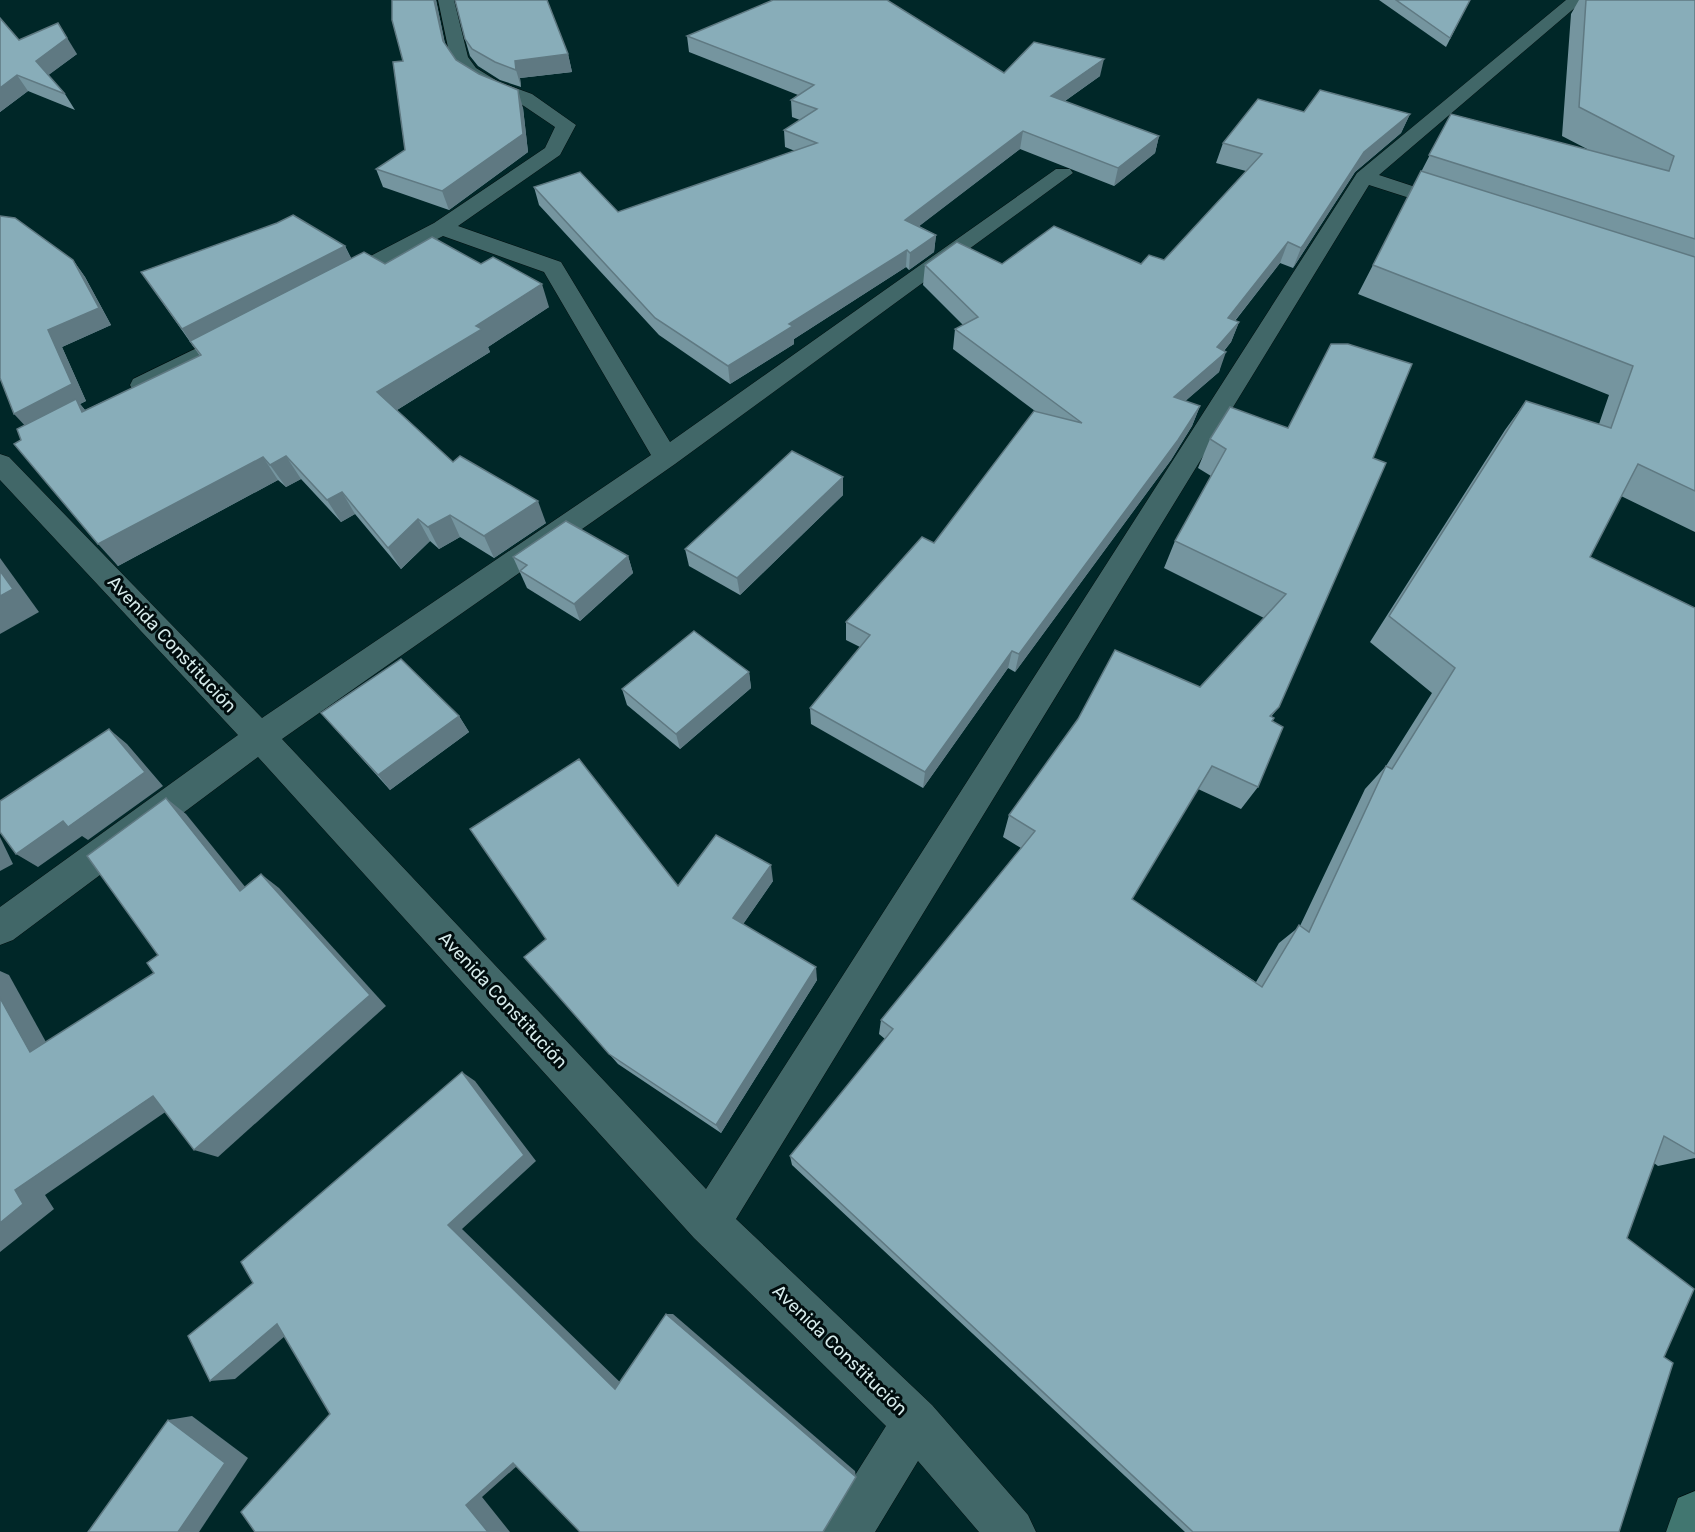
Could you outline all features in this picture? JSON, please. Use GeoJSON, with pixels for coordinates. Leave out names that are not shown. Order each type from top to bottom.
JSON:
{"type":"FeatureCollection","features":[{"type":"Feature","properties":{"kind":"main road"},"geometry":{"type":"LineString","coordinates":[[1691,1532],[1695,1515]]}},
{"type":"Feature","properties":{"kind":"street"},"geometry":{"type":"LineString","coordinates":[[316,294],[442,228],[554,151],[566,125],[525,98],[492,86],[469,72],[459,57],[446,0]]}},
{"type":"Feature","properties":{"kind":"street"},"geometry":{"type":"LineString","coordinates":[[709,1223],[1364,177],[1576,0]]}},
{"type":"Feature","properties":{"kind":"street"},"geometry":{"type":"LineString","coordinates":[[0,928],[260,737],[666,458],[1063,173]]}},
{"type":"Feature","properties":{"kind":"street"},"geometry":{"type":"LineString","coordinates":[[1364,177],[1474,213]]}},
{"type":"Feature","properties":{"kind":"street"},"geometry":{"type":"LineString","coordinates":[[442,228],[553,267],[666,458]]}},
{"type":"Feature","properties":{"kind":"street"},"geometry":{"type":"LineString","coordinates":[[126,393],[263,321]]}},
{"type":"Feature","properties":{"kind":"street","name":"Avenida Constitución"},"geometry":{"type":"LineString","coordinates":[[7,457],[260,737],[709,1223],[915,1422],[1011,1532]]}},
{"type":"Feature","properties":{"kind":"street"},"geometry":{"type":"LineString","coordinates":[[847,1532],[915,1422]]}},
{"type":"Feature","properties":{"kind":"building"},"geometry":{"type":"Polygon","coordinates":[[[392,0],[434,0],[443,41],[456,60],[479,74],[518,90],[523,134],[442,191],[376,169],[405,150],[393,62],[403,61],[392,20],[392,0]]]}},
{"type":"Feature","properties":{"kind":"building"},"geometry":{"type":"Polygon","coordinates":[[[455,0],[547,0],[568,54],[515,61],[516,70],[495,62],[472,49],[465,39],[455,0]]]}},
{"type":"Feature","properties":{"kind":"building"},"geometry":{"type":"Polygon","coordinates":[[[773,0],[887,0],[1004,73],[1034,42],[1104,59],[1051,96],[1159,136],[1118,168],[1023,131],[905,220],[936,235],[910,253],[907,250],[789,324],[793,326],[728,366],[655,318],[534,187],[580,172],[618,212],[817,143],[784,130],[817,109],[791,100],[814,85],[687,36],[773,0]]]}},
{"type":"Feature","properties":{"kind":"building"},"geometry":{"type":"Polygon","coordinates":[[[1396,0],[1470,0],[1450,38],[1396,0]]]}},
{"type":"Feature","properties":{"kind":"building"},"geometry":{"type":"Polygon","coordinates":[[[1586,0],[1695,0],[1695,239],[1429,155],[1451,114],[1669,171],[1674,156],[1579,107],[1586,0]]]}},
{"type":"Feature","properties":{"kind":"building"},"geometry":{"type":"Polygon","coordinates":[[[0,18],[19,40],[58,23],[67,38],[36,61],[65,94],[17,75],[0,88],[0,18]]]}},
{"type":"Feature","properties":{"kind":"building"},"geometry":{"type":"Polygon","coordinates":[[[1320,90],[1410,114],[1364,152],[1301,248],[1288,242],[1228,318],[1239,322],[1217,347],[1226,352],[1174,397],[1200,406],[1178,440],[1019,654],[1012,651],[925,772],[810,708],[870,635],[846,622],[922,537],[934,543],[1034,411],[1082,423],[955,329],[978,317],[925,265],[957,242],[1002,264],[1054,226],[1141,264],[1149,255],[1164,260],[1262,154],[1223,143],[1258,99],[1304,112],[1320,90]]]}},
{"type":"Feature","properties":{"kind":"building"},"geometry":{"type":"Polygon","coordinates":[[[1421,171],[1695,257],[1695,491],[1638,464],[1590,557],[1695,608],[1695,1154],[1664,1136],[1627,1238],[1694,1289],[1664,1357],[1673,1363],[1619,1532],[1193,1532],[790,1156],[893,1029],[881,1020],[1035,831],[1009,815],[1078,719],[1115,650],[1200,687],[1286,594],[1175,541],[1226,449],[1210,439],[1230,407],[1288,428],[1331,344],[1348,344],[1412,364],[1373,458],[1386,463],[1279,707],[1270,716],[1274,718],[1272,721],[1283,727],[1258,787],[1212,766],[1132,899],[1262,987],[1299,925],[1309,932],[1386,766],[1392,769],[1455,668],[1389,616],[1526,401],[1611,428],[1633,366],[1373,265],[1421,171]]]}},
{"type":"Feature","properties":{"kind":"building"},"geometry":{"type":"Polygon","coordinates":[[[293,215],[345,246],[182,329],[141,272],[277,223],[293,215]]]}},
{"type":"Feature","properties":{"kind":"building"},"geometry":{"type":"Polygon","coordinates":[[[0,216],[15,218],[73,260],[99,308],[48,330],[72,384],[14,414],[0,378],[0,216]]]}},
{"type":"Feature","properties":{"kind":"building"},"geometry":{"type":"Polygon","coordinates":[[[432,237],[481,264],[493,257],[542,284],[476,326],[482,329],[377,392],[453,462],[460,456],[538,501],[484,536],[450,515],[428,527],[418,519],[388,548],[342,492],[327,500],[286,456],[270,465],[263,457],[98,544],[14,444],[21,440],[17,429],[76,399],[82,412],[201,355],[190,341],[364,252],[385,264],[432,237]]]}},
{"type":"Feature","properties":{"kind":"building"},"geometry":{"type":"Polygon","coordinates":[[[792,451],[843,477],[737,578],[685,549],[792,451]]]}},
{"type":"Feature","properties":{"kind":"building"},"geometry":{"type":"Polygon","coordinates":[[[566,521],[628,556],[574,604],[520,571],[527,565],[513,557],[566,521]]]}},
{"type":"Feature","properties":{"kind":"building"},"geometry":{"type":"Polygon","coordinates":[[[0,571],[13,589],[0,596],[0,571]]]}},
{"type":"Feature","properties":{"kind":"building"},"geometry":{"type":"Polygon","coordinates":[[[694,631],[749,672],[676,734],[622,689],[694,631]]]}},
{"type":"Feature","properties":{"kind":"building"},"geometry":{"type":"Polygon","coordinates":[[[401,659],[459,716],[378,775],[321,713],[401,659]]]}},
{"type":"Feature","properties":{"kind":"building"},"geometry":{"type":"Polygon","coordinates":[[[109,729],[145,772],[68,827],[63,821],[16,854],[0,832],[0,801],[109,729]]]}},
{"type":"Feature","properties":{"kind":"building"},"geometry":{"type":"Polygon","coordinates":[[[579,759],[678,886],[716,835],[771,865],[733,918],[816,967],[716,1125],[609,1054],[524,957],[546,939],[470,829],[579,759]]]}},
{"type":"Feature","properties":{"kind":"building"},"geometry":{"type":"Polygon","coordinates":[[[166,798],[240,891],[261,874],[370,995],[194,1150],[153,1096],[15,1190],[23,1204],[0,1223],[0,998],[30,1052],[154,973],[147,963],[158,955],[87,856],[166,798]]]}},
{"type":"Feature","properties":{"kind":"building"},"geometry":{"type":"Polygon","coordinates":[[[462,1072],[524,1155],[448,1225],[615,1389],[666,1314],[856,1477],[823,1532],[580,1532],[513,1463],[466,1505],[488,1532],[255,1532],[241,1512],[330,1414],[277,1324],[210,1381],[188,1336],[253,1283],[241,1262],[462,1072]]]}},
{"type":"Feature","properties":{"kind":"building"},"geometry":{"type":"Polygon","coordinates":[[[168,1420],[225,1463],[178,1532],[88,1532],[168,1420]]]}}]}
